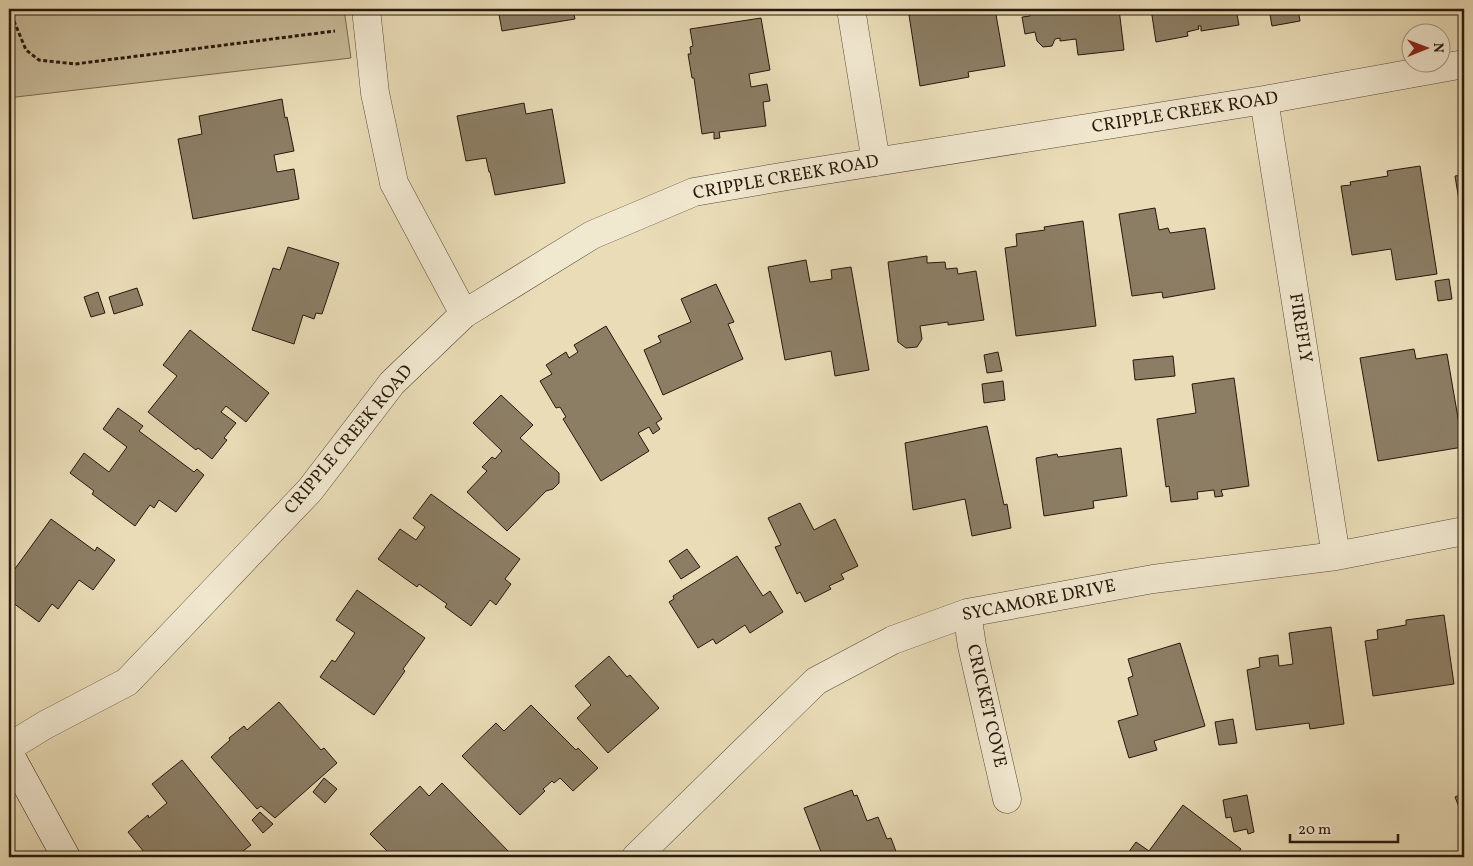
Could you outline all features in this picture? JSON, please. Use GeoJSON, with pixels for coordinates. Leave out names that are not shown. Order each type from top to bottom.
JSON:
{"type":"FeatureCollection","features":[{"type":"Feature","properties":{"kind":"street"},"geometry":{"type":"LineString","coordinates":[[851,9],[876,162]]}},
{"type":"Feature","properties":{"kind":"street"},"geometry":{"type":"LineString","coordinates":[[367,19],[375,93],[394,183],[464,314]]}},
{"type":"Feature","properties":{"kind":"street","name":"CRIPPLE CREEK ROAD"},"geometry":{"type":"LineString","coordinates":[[9,747],[127,682],[310,490],[392,383],[464,314],[592,235],[694,192],[1264,100],[1464,64]]}},
{"type":"Feature","properties":{"kind":"street","name":"FIREFLY"},"geometry":{"type":"LineString","coordinates":[[1264,100],[1336,556]]}},
{"type":"Feature","properties":{"kind":"street","name":"SYCAMORE DRIVE"},"geometry":{"type":"LineString","coordinates":[[636,857],[816,681],[893,640],[966,613],[1153,579],[1336,556],[1464,531]]}},
{"type":"Feature","properties":{"kind":"street","name":"CRICKET COVE"},"geometry":{"type":"LineString","coordinates":[[966,613],[1008,799]]}},
{"type":"Feature","properties":{"kind":"street"},"geometry":{"type":"LineString","coordinates":[[9,754],[66,857]]}},
{"type":"Feature","properties":{"kind":"path"},"geometry":{"type":"LineString","coordinates":[[10,9],[26,50],[39,60],[75,64],[325,32],[367,19]]}},
{"type":"Feature","properties":{"kind":"shaded area"},"geometry":{"type":"Polygon","coordinates":[[[9,9],[344,9],[351,58],[16,97],[9,101],[9,9]]]}},
{"type":"Feature","properties":{"kind":"building"},"geometry":{"type":"Polygon","coordinates":[[[498,9],[573,9],[575,19],[502,31],[498,9]]]}},
{"type":"Feature","properties":{"kind":"building"},"geometry":{"type":"Polygon","coordinates":[[[918,9],[995,9],[1005,66],[968,72],[969,77],[920,86],[909,15],[918,13],[918,9]]]}},
{"type":"Feature","properties":{"kind":"building"},"geometry":{"type":"Polygon","coordinates":[[[1030,9],[1119,9],[1124,50],[1078,55],[1076,39],[1060,41],[1060,38],[1055,39],[1052,46],[1043,47],[1037,41],[1035,32],[1025,34],[1022,17],[1030,16],[1030,9]]]}},
{"type":"Feature","properties":{"kind":"building"},"geometry":{"type":"Polygon","coordinates":[[[1151,9],[1236,9],[1239,25],[1201,31],[1201,26],[1198,26],[1199,29],[1187,32],[1188,36],[1156,42],[1151,9]]]}},
{"type":"Feature","properties":{"kind":"building"},"geometry":{"type":"Polygon","coordinates":[[[1269,9],[1298,9],[1300,21],[1272,26],[1269,9]]]}},
{"type":"Feature","properties":{"kind":"building"},"geometry":{"type":"Polygon","coordinates":[[[761,18],[770,70],[749,74],[751,87],[767,84],[770,101],[763,102],[766,126],[719,132],[720,138],[714,139],[714,132],[702,134],[694,78],[692,78],[688,54],[691,54],[690,47],[693,46],[690,29],[761,18]]]}},
{"type":"Feature","properties":{"kind":"building"},"geometry":{"type":"Polygon","coordinates":[[[282,99],[294,151],[274,155],[277,172],[294,169],[299,199],[193,219],[178,139],[202,134],[199,116],[282,99]]]}},
{"type":"Feature","properties":{"kind":"building"},"geometry":{"type":"Polygon","coordinates":[[[524,103],[526,114],[552,109],[565,183],[495,195],[486,158],[466,161],[457,116],[524,103]]]}},
{"type":"Feature","properties":{"kind":"building"},"geometry":{"type":"Polygon","coordinates":[[[1420,166],[1437,274],[1396,280],[1391,249],[1352,255],[1341,186],[1351,185],[1350,182],[1388,176],[1387,171],[1420,166]]]}},
{"type":"Feature","properties":{"kind":"building"},"geometry":{"type":"Polygon","coordinates":[[[1464,175],[1464,231],[1455,176],[1464,175]]]}},
{"type":"Feature","properties":{"kind":"building"},"geometry":{"type":"Polygon","coordinates":[[[1155,208],[1159,230],[1168,228],[1170,233],[1205,228],[1215,289],[1163,298],[1162,292],[1132,296],[1119,214],[1155,208]]]}},
{"type":"Feature","properties":{"kind":"building"},"geometry":{"type":"Polygon","coordinates":[[[1083,221],[1096,326],[1016,336],[1005,248],[1017,246],[1016,234],[1045,230],[1044,227],[1083,221]]]}},
{"type":"Feature","properties":{"kind":"building"},"geometry":{"type":"Polygon","coordinates":[[[288,247],[339,263],[322,314],[316,313],[314,319],[303,315],[294,344],[252,330],[273,268],[280,270],[288,247]]]}},
{"type":"Feature","properties":{"kind":"building"},"geometry":{"type":"Polygon","coordinates":[[[927,256],[927,263],[945,262],[946,269],[957,268],[958,274],[976,271],[984,320],[948,325],[948,322],[920,326],[922,339],[917,347],[906,348],[898,342],[888,262],[927,256]]]}},
{"type":"Feature","properties":{"kind":"building"},"geometry":{"type":"Polygon","coordinates":[[[806,260],[810,282],[832,279],[831,270],[851,267],[869,370],[835,376],[831,351],[785,360],[768,267],[806,260]]]}},
{"type":"Feature","properties":{"kind":"building"},"geometry":{"type":"Polygon","coordinates":[[[1449,279],[1452,299],[1438,301],[1435,281],[1449,279]]]}},
{"type":"Feature","properties":{"kind":"building"},"geometry":{"type":"Polygon","coordinates":[[[716,284],[734,322],[728,324],[743,359],[663,395],[644,350],[661,342],[658,336],[691,322],[681,299],[716,284]]]}},
{"type":"Feature","properties":{"kind":"building"},"geometry":{"type":"Polygon","coordinates":[[[137,288],[143,305],[114,314],[109,297],[137,288]]]}},
{"type":"Feature","properties":{"kind":"building"},"geometry":{"type":"Polygon","coordinates":[[[98,292],[105,313],[91,317],[84,297],[98,292]]]}},
{"type":"Feature","properties":{"kind":"building"},"geometry":{"type":"Polygon","coordinates":[[[606,326],[662,419],[656,423],[660,429],[653,434],[649,427],[638,433],[649,451],[601,481],[563,419],[566,417],[560,407],[556,408],[540,381],[552,374],[546,365],[566,352],[569,358],[578,352],[574,345],[606,326]]]}},
{"type":"Feature","properties":{"kind":"building"},"geometry":{"type":"Polygon","coordinates":[[[190,330],[269,393],[246,422],[226,406],[221,412],[236,423],[224,438],[227,440],[212,459],[198,448],[196,450],[148,412],[177,376],[163,365],[190,330]]]}},
{"type":"Feature","properties":{"kind":"building"},"geometry":{"type":"Polygon","coordinates":[[[1414,349],[1416,359],[1447,354],[1463,447],[1378,461],[1360,358],[1414,349]]]}},
{"type":"Feature","properties":{"kind":"building"},"geometry":{"type":"Polygon","coordinates":[[[998,352],[1002,371],[987,373],[984,355],[998,352]]]}},
{"type":"Feature","properties":{"kind":"building"},"geometry":{"type":"Polygon","coordinates":[[[1173,356],[1175,376],[1135,380],[1133,360],[1173,356]]]}},
{"type":"Feature","properties":{"kind":"building"},"geometry":{"type":"Polygon","coordinates":[[[1234,378],[1249,486],[1221,490],[1223,496],[1215,497],[1214,490],[1197,492],[1198,499],[1171,502],[1169,486],[1166,487],[1157,419],[1196,413],[1192,384],[1234,378]]]}},
{"type":"Feature","properties":{"kind":"building"},"geometry":{"type":"Polygon","coordinates":[[[1003,381],[1005,400],[984,403],[982,384],[1003,381]]]}},
{"type":"Feature","properties":{"kind":"building"},"geometry":{"type":"Polygon","coordinates":[[[501,395],[533,425],[520,438],[559,473],[559,483],[553,489],[546,491],[507,531],[467,492],[487,471],[482,467],[492,457],[495,459],[502,451],[473,423],[501,395]]]}},
{"type":"Feature","properties":{"kind":"building"},"geometry":{"type":"Polygon","coordinates":[[[118,408],[143,426],[139,431],[194,472],[197,469],[204,475],[176,512],[159,500],[154,508],[150,505],[135,526],[92,494],[94,491],[70,473],[84,453],[109,472],[127,447],[103,429],[118,408]]]}},
{"type":"Feature","properties":{"kind":"building"},"geometry":{"type":"Polygon","coordinates":[[[987,426],[1004,505],[1007,504],[1011,528],[972,536],[965,499],[913,510],[905,443],[987,426]]]}},
{"type":"Feature","properties":{"kind":"building"},"geometry":{"type":"Polygon","coordinates":[[[1121,448],[1127,496],[1093,501],[1094,508],[1044,516],[1036,458],[1057,454],[1058,457],[1121,448]]]}},
{"type":"Feature","properties":{"kind":"building"},"geometry":{"type":"Polygon","coordinates":[[[431,494],[520,559],[505,579],[511,584],[496,605],[490,600],[471,626],[445,607],[447,604],[419,584],[417,587],[378,559],[400,529],[416,540],[425,527],[413,518],[431,494]]]}},
{"type":"Feature","properties":{"kind":"building"},"geometry":{"type":"Polygon","coordinates":[[[800,503],[814,530],[835,519],[858,566],[841,574],[844,579],[829,586],[831,589],[805,602],[800,592],[797,594],[775,547],[781,545],[768,518],[800,503]]]}},
{"type":"Feature","properties":{"kind":"building"},"geometry":{"type":"Polygon","coordinates":[[[51,519],[95,551],[97,547],[115,560],[93,590],[79,580],[58,609],[52,604],[39,622],[9,600],[9,577],[51,519]]]}},
{"type":"Feature","properties":{"kind":"building"},"geometry":{"type":"Polygon","coordinates":[[[687,549],[700,567],[681,579],[669,561],[687,549]]]}},
{"type":"Feature","properties":{"kind":"building"},"geometry":{"type":"Polygon","coordinates":[[[737,556],[763,596],[770,591],[783,612],[750,633],[745,625],[716,644],[713,639],[698,648],[669,602],[674,599],[673,596],[737,556]]]}},
{"type":"Feature","properties":{"kind":"building"},"geometry":{"type":"Polygon","coordinates":[[[357,590],[425,638],[403,669],[405,671],[374,715],[320,677],[332,660],[335,662],[355,633],[336,620],[357,590]]]}},
{"type":"Feature","properties":{"kind":"building"},"geometry":{"type":"Polygon","coordinates":[[[1444,615],[1454,684],[1373,696],[1365,641],[1378,639],[1377,630],[1406,625],[1406,620],[1444,615]]]}},
{"type":"Feature","properties":{"kind":"building"},"geometry":{"type":"Polygon","coordinates":[[[1331,627],[1344,724],[1310,729],[1309,723],[1256,730],[1247,670],[1260,667],[1259,658],[1278,655],[1279,666],[1293,664],[1289,633],[1331,627]]]}},
{"type":"Feature","properties":{"kind":"building"},"geometry":{"type":"Polygon","coordinates":[[[1180,643],[1205,726],[1154,741],[1157,750],[1129,758],[1118,721],[1138,715],[1128,678],[1133,676],[1128,659],[1180,643]]]}},
{"type":"Feature","properties":{"kind":"building"},"geometry":{"type":"Polygon","coordinates":[[[609,656],[627,677],[630,675],[659,708],[608,753],[577,718],[591,705],[575,686],[609,656]]]}},
{"type":"Feature","properties":{"kind":"building"},"geometry":{"type":"Polygon","coordinates":[[[279,702],[321,750],[324,748],[337,763],[275,818],[261,806],[257,809],[211,757],[230,740],[229,738],[244,726],[247,730],[279,702]]]}},
{"type":"Feature","properties":{"kind":"building"},"geometry":{"type":"Polygon","coordinates":[[[531,705],[576,750],[578,748],[598,768],[573,791],[560,778],[554,783],[552,781],[543,789],[545,791],[520,815],[462,756],[496,723],[504,731],[531,705]]]}},
{"type":"Feature","properties":{"kind":"building"},"geometry":{"type":"Polygon","coordinates":[[[1233,719],[1237,743],[1219,745],[1215,722],[1233,719]]]}},
{"type":"Feature","properties":{"kind":"building"},"geometry":{"type":"Polygon","coordinates":[[[182,760],[251,845],[235,857],[148,857],[128,832],[148,815],[149,818],[167,803],[152,784],[182,760]]]}},
{"type":"Feature","properties":{"kind":"building"},"geometry":{"type":"Polygon","coordinates":[[[324,778],[337,789],[325,803],[313,792],[324,778]]]}},
{"type":"Feature","properties":{"kind":"building"},"geometry":{"type":"Polygon","coordinates":[[[442,783],[511,854],[508,857],[393,857],[370,834],[420,786],[429,796],[442,783]]]}},
{"type":"Feature","properties":{"kind":"building"},"geometry":{"type":"Polygon","coordinates":[[[852,790],[854,796],[857,795],[867,821],[878,817],[887,839],[891,838],[898,857],[823,857],[804,808],[852,790]]]}},
{"type":"Feature","properties":{"kind":"building"},"geometry":{"type":"Polygon","coordinates":[[[1464,793],[1464,810],[1461,812],[1455,797],[1464,793]]]}},
{"type":"Feature","properties":{"kind":"building"},"geometry":{"type":"Polygon","coordinates":[[[1247,795],[1254,832],[1248,834],[1247,829],[1234,832],[1231,817],[1226,818],[1223,800],[1247,795]]]}},
{"type":"Feature","properties":{"kind":"building"},"geometry":{"type":"Polygon","coordinates":[[[1183,805],[1241,849],[1235,857],[1125,857],[1136,842],[1149,851],[1183,805]]]}},
{"type":"Feature","properties":{"kind":"building"},"geometry":{"type":"Polygon","coordinates":[[[260,812],[273,824],[263,833],[252,820],[260,812]]]}}]}
